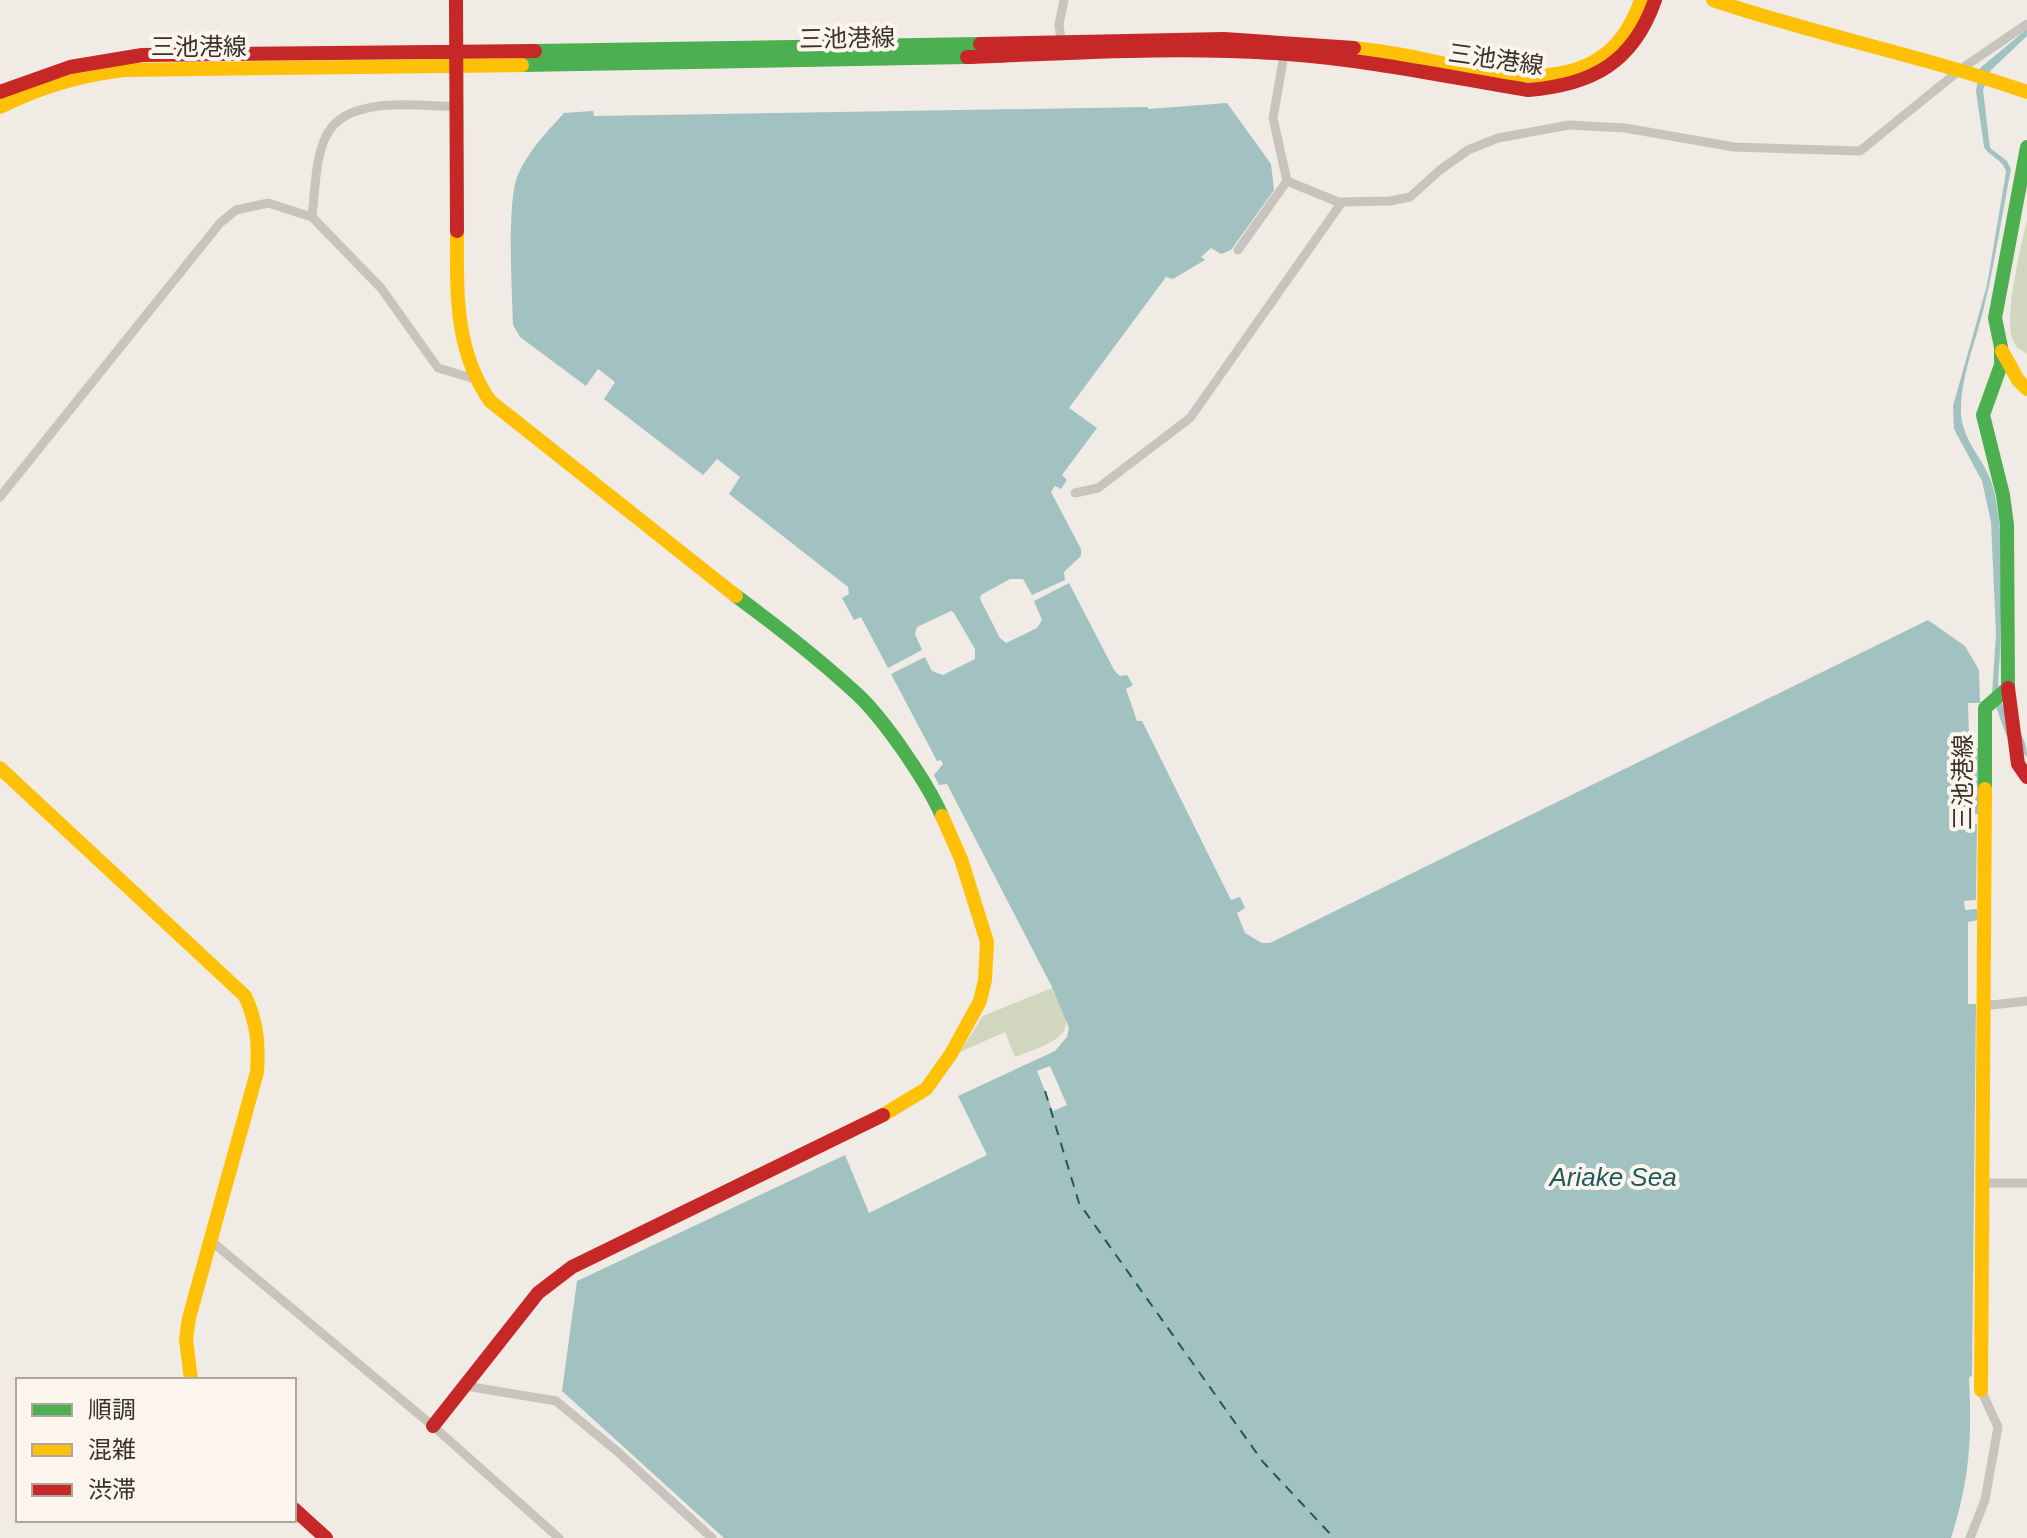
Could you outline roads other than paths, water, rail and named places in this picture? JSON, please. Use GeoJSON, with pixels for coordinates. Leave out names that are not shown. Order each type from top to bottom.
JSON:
{"type":"FeatureCollection","features":[{"type":"Feature","properties":{"kind":"main road"},"geometry":{"type":"LineString","coordinates":[[433,1426],[538,1293],[572,1267],[870,1123],[926,1089],[951,1054],[980,1001],[985,980],[987,942],[961,859],[936,803],[902,750],[860,696],[788,635],[674,549],[490,401],[475,379],[461,334],[457,282],[456,0]]}},
{"type":"Feature","properties":{"kind":"main road","name":"三池港線"},"geometry":{"type":"LineString","coordinates":[[0,107],[45,86],[104,71],[143,68],[1175,38],[1285,48],[1387,52],[1505,74],[1549,76],[1588,66],[1604,57],[1619,44],[1631,26],[1641,0]]}},
{"type":"Feature","properties":{"kind":"main road","name":"三池港線"},"geometry":{"type":"LineString","coordinates":[[0,92],[64,66],[142,55],[456,60],[984,58],[1285,48],[1528,90],[1549,89],[1570,86],[1610,69],[1628,52],[1643,31],[1655,0]]}},
{"type":"Feature","properties":{"kind":"main road"},"geometry":{"type":"LineString","coordinates":[[1713,0],[1760,16],[1961,69],[2027,92]]}},
{"type":"Feature","properties":{"kind":"main road","name":"三池港線"},"geometry":{"type":"LineString","coordinates":[[1981,1390],[1985,708],[1999,695],[2007,525],[2003,495],[1983,415],[2001,365],[1995,318],[2027,147]]}},
{"type":"Feature","properties":{"kind":"main road"},"geometry":{"type":"LineString","coordinates":[[2001,347],[2013,373],[2027,389]]}},
{"type":"Feature","properties":{"kind":"main road"},"geometry":{"type":"LineString","coordinates":[[1999,695],[2018,764],[2027,777]]}},
{"type":"Feature","properties":{"kind":"main road"},"geometry":{"type":"LineString","coordinates":[[0,768],[245,996],[256,1017],[260,1036],[257,1072],[189,1318],[186,1339],[191,1378]]}},
{"type":"Feature","properties":{"kind":"main road"},"geometry":{"type":"LineString","coordinates":[[296,1511],[326,1538]]}},
{"type":"Feature","properties":{"kind":"street"},"geometry":{"type":"LineString","coordinates":[[1061,41],[1059,24],[1064,0]]}},
{"type":"Feature","properties":{"kind":"street"},"geometry":{"type":"LineString","coordinates":[[1287,181],[1342,202],[1390,201],[1410,197],[1468,150],[1498,138],[1569,125],[1625,128],[1734,147],[1860,151],[1961,69],[2027,24]]}},
{"type":"Feature","properties":{"kind":"street"},"geometry":{"type":"LineString","coordinates":[[1238,250],[1287,181],[1273,118],[1285,48]]}},
{"type":"Feature","properties":{"kind":"street"},"geometry":{"type":"LineString","coordinates":[[312,217],[320,155],[330,128],[346,115],[365,108],[401,105],[457,107]]}},
{"type":"Feature","properties":{"kind":"street"},"geometry":{"type":"LineString","coordinates":[[1075,493],[1098,488],[1190,418],[1342,202]]}},
{"type":"Feature","properties":{"kind":"street"},"geometry":{"type":"LineString","coordinates":[[0,497],[220,223],[236,210],[268,203],[312,217],[381,288],[438,368],[475,379]]}},
{"type":"Feature","properties":{"kind":"street"},"geometry":{"type":"LineString","coordinates":[[1983,1006],[2027,1001]]}},
{"type":"Feature","properties":{"kind":"street"},"geometry":{"type":"LineString","coordinates":[[1984,1183],[2027,1183]]}},
{"type":"Feature","properties":{"kind":"street"},"geometry":{"type":"LineString","coordinates":[[210,1240],[433,1426],[559,1538]]}},
{"type":"Feature","properties":{"kind":"street"},"geometry":{"type":"LineString","coordinates":[[466,1386],[556,1401],[618,1452],[712,1538]]}},
{"type":"Feature","properties":{"kind":"street"},"geometry":{"type":"LineString","coordinates":[[1970,1538],[1985,1500],[1998,1427],[1981,1390]]}},
{"type":"Feature","properties":{"kind":"water"},"geometry":{"type":"Polygon","coordinates":[[[2027,29],[2027,36],[1991,70],[1983,90],[1990,148],[2007,161],[2011,169],[1988,290],[1966,373],[1961,414],[1966,435],[1991,481],[1998,511],[2002,590],[1999,692],[2005,711],[2023,739],[2027,757],[2006,735],[1992,695],[1996,634],[1991,522],[1982,481],[1954,429],[1953,406],[1987,285],[2006,172],[2003,164],[1984,147],[1976,91],[1980,68],[2027,29]]]}},
{"type":"Feature","properties":{"kind":"water","name":"Ariake Sea"},"geometry":{"type":"Polygon","coordinates":[[[1227,103],[1271,164],[1274,190],[1231,250],[1221,254],[1211,248],[1201,257],[1205,260],[1173,279],[1166,277],[1069,408],[1097,428],[1062,475],[1067,480],[1061,489],[1055,486],[1051,492],[1081,549],[1081,556],[1064,572],[1065,580],[1032,595],[1023,579],[1010,579],[981,595],[980,599],[1000,638],[1006,643],[1037,628],[1042,620],[1034,601],[1069,583],[1114,670],[1120,676],[1127,675],[1133,685],[1126,689],[1137,721],[1142,721],[1231,900],[1240,897],[1245,908],[1237,913],[1245,933],[1262,943],[1270,943],[1928,620],[1965,646],[1979,670],[1980,703],[1968,703],[1969,736],[1973,740],[1973,748],[1982,749],[1978,814],[1968,815],[1969,824],[1977,824],[1976,900],[1964,901],[1965,910],[1977,909],[1977,920],[1968,922],[1968,1004],[1976,1004],[1970,1439],[1966,1477],[1951,1538],[724,1538],[562,1391],[577,1281],[845,1155],[869,1213],[987,1155],[958,1096],[1055,1051],[1067,1037],[1069,1028],[1052,987],[947,784],[939,785],[934,775],[943,764],[941,760],[937,761],[891,674],[925,657],[932,671],[943,675],[975,659],[975,649],[954,613],[951,611],[917,627],[915,634],[922,650],[888,668],[861,617],[854,620],[842,598],[849,594],[848,587],[729,494],[740,477],[717,459],[703,475],[604,399],[615,382],[598,369],[586,386],[520,337],[513,325],[511,249],[514,190],[521,168],[564,113],[593,111],[594,116],[1148,109],[1227,103]]]}}]}
